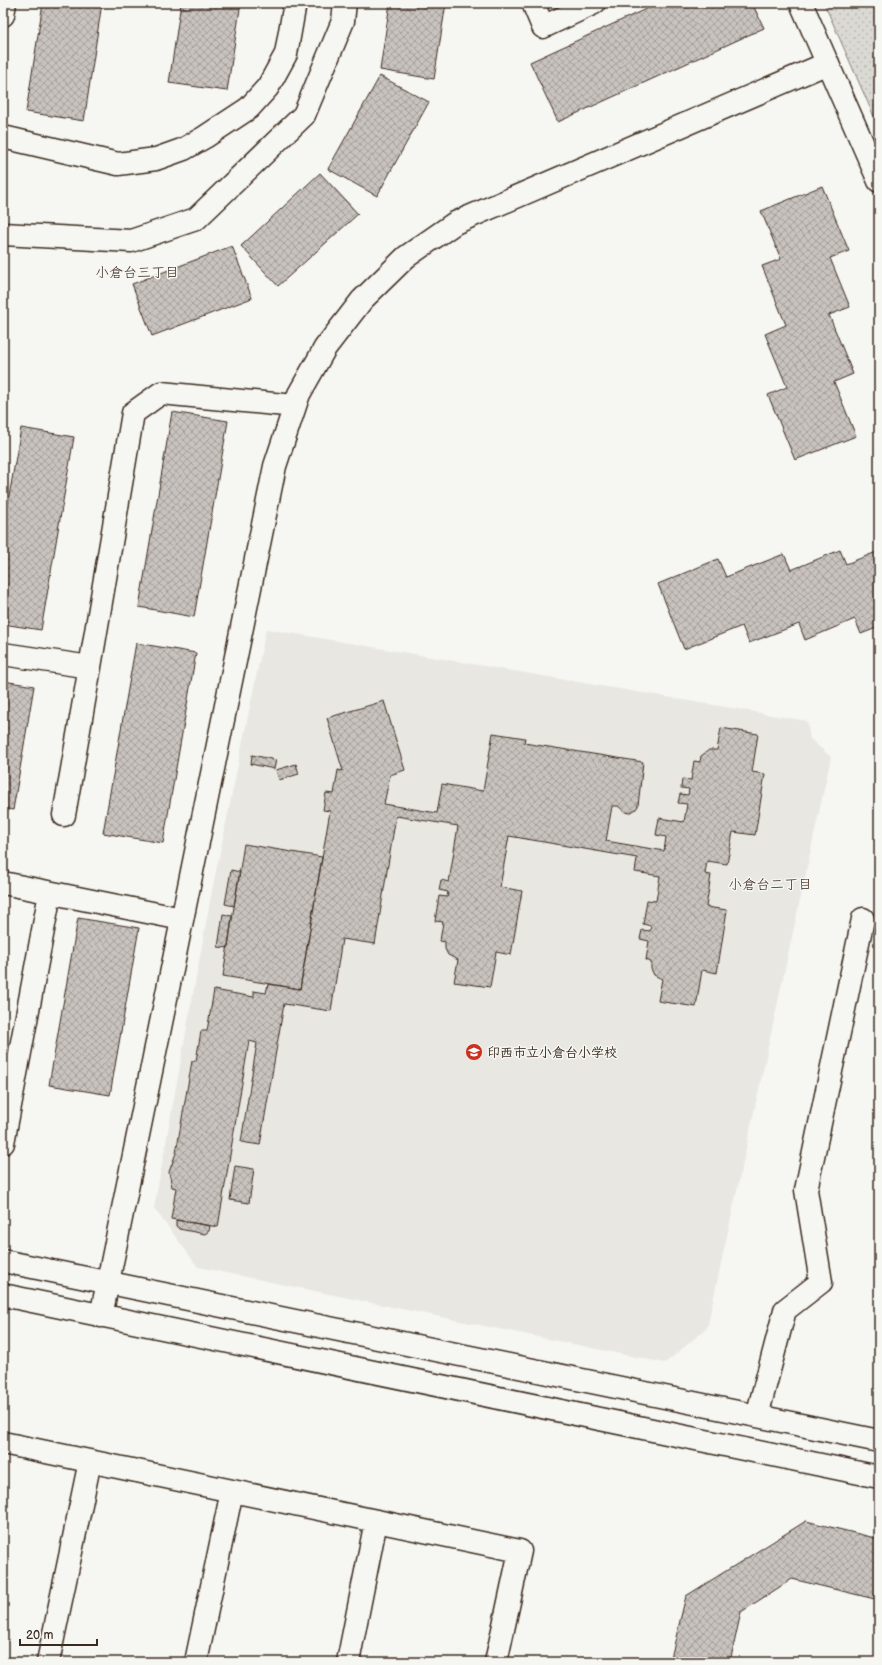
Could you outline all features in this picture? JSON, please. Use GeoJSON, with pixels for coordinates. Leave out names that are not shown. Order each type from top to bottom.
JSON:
{"type":"FeatureCollection","features":[{"type":"Feature","properties":{"kind":"street"},"geometry":{"type":"LineString","coordinates":[[3,15],[5,3]]}},
{"type":"Feature","properties":{"kind":"street"},"geometry":{"type":"LineString","coordinates":[[3,137],[118,164],[156,159],[184,149],[205,138],[249,108],[268,87],[286,54],[295,3]]}},
{"type":"Feature","properties":{"kind":"street"},"geometry":{"type":"LineString","coordinates":[[3,234],[131,241],[196,219],[304,115],[343,21],[345,3]]}},
{"type":"Feature","properties":{"kind":"street"},"geometry":{"type":"LineString","coordinates":[[533,3],[543,27],[593,3]]}},
{"type":"Feature","properties":{"kind":"street"},"geometry":{"type":"LineString","coordinates":[[801,3],[879,181]]}},
{"type":"Feature","properties":{"kind":"street"},"geometry":{"type":"LineString","coordinates":[[101,1316],[275,466],[299,394],[324,348],[362,300],[406,257],[455,223],[828,63]]}},
{"type":"Feature","properties":{"kind":"street"},"geometry":{"type":"LineString","coordinates":[[64,815],[133,414],[161,393],[295,406]]}},
{"type":"Feature","properties":{"kind":"street"},"geometry":{"type":"LineString","coordinates":[[3,654],[90,667]]}},
{"type":"Feature","properties":{"kind":"street"},"geometry":{"type":"LineString","coordinates":[[3,883],[182,920]]}},
{"type":"Feature","properties":{"kind":"street"},"geometry":{"type":"LineString","coordinates":[[3,1143],[50,892]]}},
{"type":"Feature","properties":{"kind":"street"},"geometry":{"type":"LineString","coordinates":[[757,1416],[785,1310],[821,1282],[806,1190],[863,919]]}},
{"type":"Feature","properties":{"kind":"street"},"geometry":{"type":"LineString","coordinates":[[3,1261],[879,1441]]}},
{"type":"Feature","properties":{"kind":"street"},"geometry":{"type":"LineString","coordinates":[[3,1295],[879,1477]]}},
{"type":"Feature","properties":{"kind":"street"},"geometry":{"type":"LineString","coordinates":[[3,1443],[520,1551],[496,1662]]}},
{"type":"Feature","properties":{"kind":"street"},"geometry":{"type":"LineString","coordinates":[[48,1662],[90,1461]]}},
{"type":"Feature","properties":{"kind":"street"},"geometry":{"type":"LineString","coordinates":[[196,1662],[232,1491]]}},
{"type":"Feature","properties":{"kind":"street"},"geometry":{"type":"LineString","coordinates":[[348,1662],[376,1521]]}},
{"type":"Feature","properties":{"kind":"shaded area"},"geometry":{"type":"Polygon","coordinates":[[[824,3],[879,3],[879,128],[824,3]]]}},
{"type":"Feature","properties":{"kind":"shaded area","name":"印西市立小倉台小学校"},"geometry":{"type":"Polygon","coordinates":[[[266,629],[807,721],[810,739],[831,757],[707,1328],[665,1363],[198,1267],[154,1208],[211,896],[266,629]]]}},
{"type":"Feature","properties":{"kind":"building"},"geometry":{"type":"Polygon","coordinates":[[[43,3],[102,3],[84,121],[26,112],[43,3]]]}},
{"type":"Feature","properties":{"kind":"building"},"geometry":{"type":"Polygon","coordinates":[[[181,3],[241,3],[227,91],[169,83],[181,3]]]}},
{"type":"Feature","properties":{"kind":"building"},"geometry":{"type":"Polygon","coordinates":[[[390,3],[446,3],[434,79],[380,70],[390,3]]]}},
{"type":"Feature","properties":{"kind":"building"},"geometry":{"type":"Polygon","coordinates":[[[659,3],[752,3],[764,28],[558,122],[530,62],[659,3]]]}},
{"type":"Feature","properties":{"kind":"building"},"geometry":{"type":"Polygon","coordinates":[[[380,76],[429,102],[377,196],[328,169],[380,76]]]}},
{"type":"Feature","properties":{"kind":"building"},"geometry":{"type":"Polygon","coordinates":[[[320,173],[358,214],[278,286],[241,246],[320,173]]]}},
{"type":"Feature","properties":{"kind":"building"},"geometry":{"type":"Polygon","coordinates":[[[822,186],[849,251],[830,258],[850,307],[829,315],[853,374],[834,382],[856,436],[795,460],[768,395],[787,387],[765,334],[786,325],[762,266],[781,259],[761,211],[822,186]]]}},
{"type":"Feature","properties":{"kind":"building"},"geometry":{"type":"Polygon","coordinates":[[[232,246],[252,298],[152,336],[132,284],[232,246]]]}},
{"type":"Feature","properties":{"kind":"building"},"geometry":{"type":"Polygon","coordinates":[[[172,412],[228,421],[194,617],[139,607],[172,412]]]}},
{"type":"Feature","properties":{"kind":"building"},"geometry":{"type":"Polygon","coordinates":[[[21,428],[74,437],[41,630],[3,624],[3,531],[21,428]]]}},
{"type":"Feature","properties":{"kind":"building"},"geometry":{"type":"Polygon","coordinates":[[[840,550],[846,564],[879,551],[879,627],[861,634],[855,619],[805,640],[799,624],[749,643],[742,626],[684,649],[658,584],[718,559],[726,577],[784,554],[791,570],[840,550]]]}},
{"type":"Feature","properties":{"kind":"building"},"geometry":{"type":"Polygon","coordinates":[[[136,643],[196,653],[163,843],[103,833],[136,643]]]}},
{"type":"Feature","properties":{"kind":"building"},"geometry":{"type":"Polygon","coordinates":[[[3,681],[34,686],[13,810],[3,808],[3,681]]]}},
{"type":"Feature","properties":{"kind":"building"},"geometry":{"type":"Polygon","coordinates":[[[384,701],[405,770],[390,775],[384,804],[437,813],[442,784],[483,791],[493,733],[525,738],[524,743],[643,762],[638,806],[630,813],[625,812],[618,806],[612,806],[606,841],[664,851],[666,837],[656,835],[659,818],[684,822],[687,804],[678,803],[680,794],[688,795],[689,789],[681,788],[682,779],[691,780],[694,761],[700,762],[701,756],[709,750],[717,750],[721,728],[758,734],[752,772],[765,774],[755,835],[733,832],[727,864],[707,861],[705,874],[711,875],[706,907],[727,910],[717,973],[702,970],[696,1007],[658,1001],[662,979],[654,975],[651,969],[651,962],[646,960],[649,941],[640,939],[642,930],[650,931],[651,926],[643,924],[647,900],[656,901],[660,876],[635,872],[637,858],[509,836],[500,887],[522,891],[511,955],[496,952],[490,987],[454,982],[458,960],[448,955],[445,949],[445,942],[440,941],[443,922],[435,921],[439,896],[447,897],[448,892],[439,890],[441,880],[449,882],[458,826],[396,816],[375,944],[342,939],[331,1011],[284,1004],[260,1145],[241,1142],[257,1043],[249,1041],[218,1227],[171,1219],[176,1188],[172,1187],[169,1172],[176,1153],[192,1061],[196,1061],[201,1031],[207,1031],[214,990],[254,997],[254,991],[266,993],[268,984],[300,989],[330,811],[323,810],[326,793],[334,794],[338,770],[343,771],[327,718],[384,701]]]}},
{"type":"Feature","properties":{"kind":"building"},"geometry":{"type":"Polygon","coordinates":[[[252,755],[276,760],[274,769],[251,764],[252,755]]]}},
{"type":"Feature","properties":{"kind":"building"},"geometry":{"type":"Polygon","coordinates":[[[296,764],[299,774],[279,780],[276,770],[296,764]]]}},
{"type":"Feature","properties":{"kind":"building"},"geometry":{"type":"Polygon","coordinates":[[[244,844],[322,857],[300,989],[223,976],[244,844]]]}},
{"type":"Feature","properties":{"kind":"building"},"geometry":{"type":"Polygon","coordinates":[[[231,870],[240,872],[234,906],[225,904],[231,870]]]}},
{"type":"Feature","properties":{"kind":"building"},"geometry":{"type":"Polygon","coordinates":[[[223,914],[232,916],[228,948],[218,947],[223,914]]]}},
{"type":"Feature","properties":{"kind":"building"},"geometry":{"type":"Polygon","coordinates":[[[78,918],[139,928],[110,1095],[49,1085],[78,918]]]}},
{"type":"Feature","properties":{"kind":"building"},"geometry":{"type":"Polygon","coordinates":[[[235,1166],[254,1169],[249,1203],[230,1200],[235,1166]]]}},
{"type":"Feature","properties":{"kind":"building"},"geometry":{"type":"Polygon","coordinates":[[[176,1220],[210,1226],[209,1231],[205,1234],[179,1229],[176,1226],[176,1220]]]}},
{"type":"Feature","properties":{"kind":"building"},"geometry":{"type":"Polygon","coordinates":[[[806,1521],[879,1539],[879,1600],[792,1579],[741,1612],[730,1662],[670,1662],[686,1596],[806,1521]]]}},
{"type":"Feature","properties":{"kind":"place","name":"印西市立小倉台小学校"},"geometry":{"type":"Point","coordinates":[474,1052]}},
{"type":"Feature","properties":{"kind":"district","name":"小倉台三丁目"},"geometry":{"type":"Point","coordinates":[137,272]}},
{"type":"Feature","properties":{"kind":"district","name":"小倉台二丁目"},"geometry":{"type":"Point","coordinates":[770,884]}}]}
